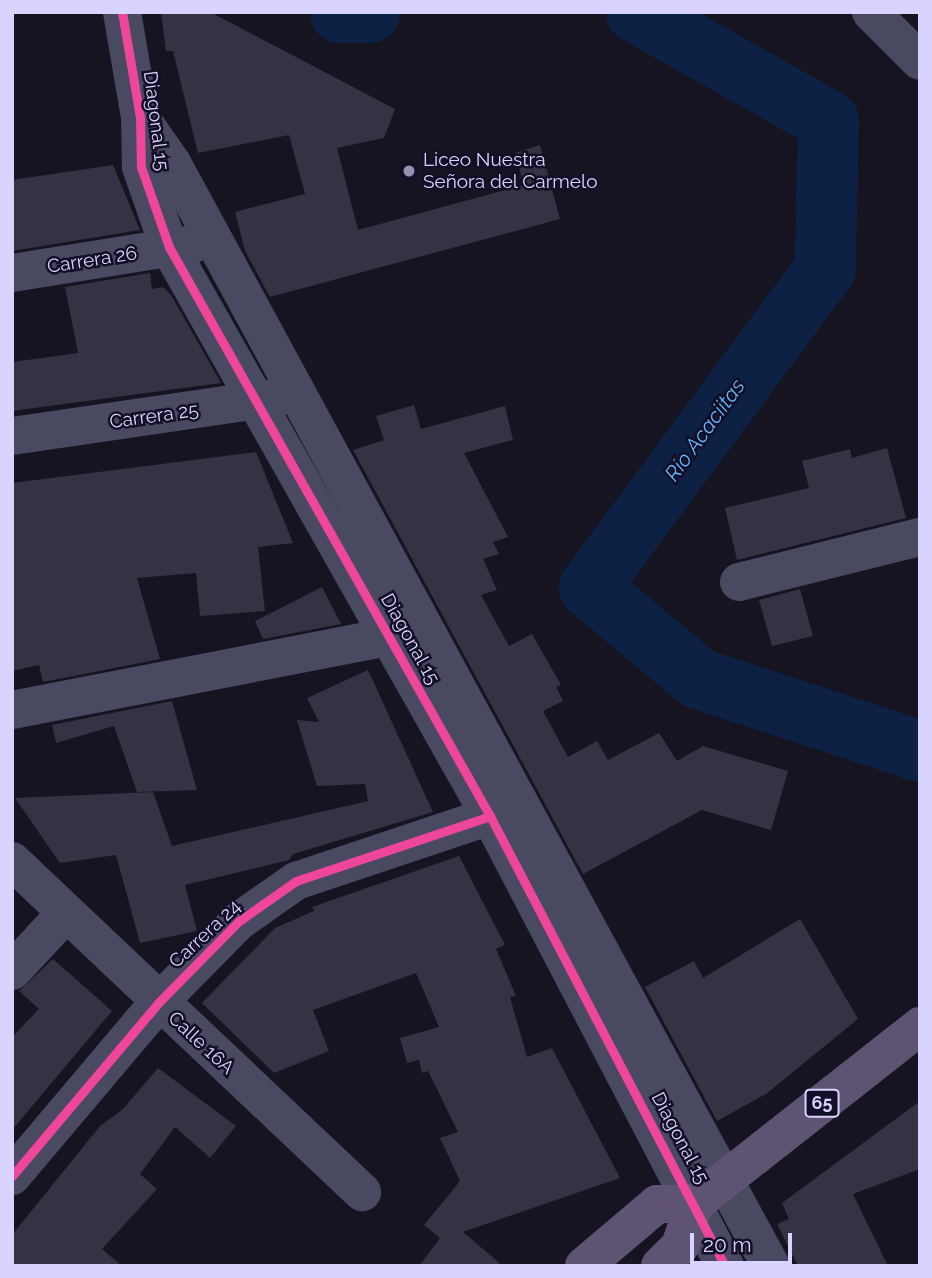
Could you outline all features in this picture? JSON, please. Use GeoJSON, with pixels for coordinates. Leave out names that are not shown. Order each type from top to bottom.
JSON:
{"type":"FeatureCollection","features":[{"type":"Feature","properties":{"kind":"main road","name":"65"},"geometry":{"type":"LineString","coordinates":[[694,1204],[920,1026]]}},
{"type":"Feature","properties":{"kind":"main road"},"geometry":{"type":"LineString","coordinates":[[584,1266],[657,1204],[694,1204],[680,1246],[660,1266]]}},
{"type":"Feature","properties":{"kind":"street","name":"Diagonal 15"},"geometry":{"type":"LineString","coordinates":[[122,12],[140,117],[141,167],[169,247],[490,816],[724,1266]]}},
{"type":"Feature","properties":{"kind":"street"},"geometry":{"type":"LineString","coordinates":[[870,12],[920,61]]}},
{"type":"Feature","properties":{"kind":"street","name":"Diagonal 15"},"geometry":{"type":"LineString","coordinates":[[140,117],[213,241],[771,1266]]}},
{"type":"Feature","properties":{"kind":"street","name":"Carrera 26"},"geometry":{"type":"LineString","coordinates":[[12,273],[213,241]]}},
{"type":"Feature","properties":{"kind":"street","name":"Carrera 25"},"geometry":{"type":"LineString","coordinates":[[12,436],[295,394]]}},
{"type":"Feature","properties":{"kind":"street"},"geometry":{"type":"LineString","coordinates":[[739,582],[920,537]]}},
{"type":"Feature","properties":{"kind":"street"},"geometry":{"type":"LineString","coordinates":[[12,710],[389,637]]}},
{"type":"Feature","properties":{"kind":"street","name":"Carrera 24"},"geometry":{"type":"LineString","coordinates":[[12,1176],[158,1003],[239,921],[296,881],[490,816]]}},
{"type":"Feature","properties":{"kind":"street","name":"Calle 16A"},"geometry":{"type":"LineString","coordinates":[[12,861],[158,1003],[362,1192]]}},
{"type":"Feature","properties":{"kind":"street"},"geometry":{"type":"LineString","coordinates":[[12,971],[66,913]]}},
{"type":"Feature","properties":{"kind":"building"},"geometry":{"type":"Polygon","coordinates":[[[161,12],[210,12],[395,109],[384,138],[337,148],[358,230],[524,185],[515,153],[540,145],[560,219],[270,297],[245,251],[235,212],[305,194],[289,135],[198,153],[173,51],[166,51],[161,12]]]}},
{"type":"Feature","properties":{"kind":"building"},"geometry":{"type":"Polygon","coordinates":[[[113,165],[140,230],[12,251],[12,180],[113,165]]]}},
{"type":"Feature","properties":{"kind":"building"},"geometry":{"type":"Polygon","coordinates":[[[150,273],[152,289],[163,287],[171,295],[221,383],[12,411],[12,362],[78,353],[65,287],[150,273]]]}},
{"type":"Feature","properties":{"kind":"building"},"geometry":{"type":"Polygon","coordinates":[[[414,405],[421,429],[505,406],[513,440],[464,453],[508,537],[493,542],[499,554],[483,559],[497,590],[481,595],[509,646],[532,634],[561,685],[556,687],[563,701],[543,711],[568,757],[597,741],[608,760],[659,733],[677,761],[703,746],[788,771],[771,830],[702,810],[583,874],[353,450],[384,440],[376,416],[414,405]]]}},
{"type":"Feature","properties":{"kind":"building"},"geometry":{"type":"Polygon","coordinates":[[[887,448],[906,518],[737,560],[725,508],[809,488],[802,461],[850,449],[852,458],[887,448]]]}},
{"type":"Feature","properties":{"kind":"building"},"geometry":{"type":"Polygon","coordinates":[[[256,452],[293,543],[258,547],[265,611],[200,616],[196,573],[137,578],[160,659],[43,682],[39,665],[12,671],[12,483],[256,452]]]}},
{"type":"Feature","properties":{"kind":"building"},"geometry":{"type":"Polygon","coordinates":[[[322,587],[341,624],[263,639],[255,621],[322,587]]]}},
{"type":"Feature","properties":{"kind":"building"},"geometry":{"type":"Polygon","coordinates":[[[800,589],[813,636],[772,646],[759,600],[800,589]]]}},
{"type":"Feature","properties":{"kind":"building"},"geometry":{"type":"Polygon","coordinates":[[[368,670],[433,812],[293,854],[289,860],[185,885],[197,931],[140,943],[116,855],[60,863],[15,798],[153,792],[172,846],[368,801],[365,784],[317,786],[297,720],[319,722],[307,698],[368,670]]]}},
{"type":"Feature","properties":{"kind":"building"},"geometry":{"type":"Polygon","coordinates":[[[172,701],[197,790],[137,792],[114,726],[56,743],[52,725],[172,701]]]}},
{"type":"Feature","properties":{"kind":"building"},"geometry":{"type":"Polygon","coordinates":[[[459,856],[505,945],[496,949],[516,996],[510,997],[527,1057],[552,1048],[620,1178],[463,1232],[503,1266],[419,1266],[440,1238],[424,1225],[460,1181],[440,1138],[458,1132],[428,1071],[422,1073],[419,1060],[407,1063],[400,1038],[439,1027],[416,973],[313,1010],[329,1051],[274,1073],[202,1003],[275,928],[314,911],[312,907],[459,856]]]}},
{"type":"Feature","properties":{"kind":"building"},"geometry":{"type":"Polygon","coordinates":[[[800,919],[858,1019],[766,1094],[717,1121],[645,987],[694,961],[703,978],[800,919]]]}},
{"type":"Feature","properties":{"kind":"building"},"geometry":{"type":"Polygon","coordinates":[[[53,959],[112,1011],[12,1130],[12,1037],[39,1009],[19,991],[53,959]]]}},
{"type":"Feature","properties":{"kind":"building"},"geometry":{"type":"Polygon","coordinates":[[[158,1068],[236,1126],[210,1158],[175,1127],[140,1174],[157,1189],[102,1249],[122,1266],[12,1266],[12,1235],[100,1126],[123,1109],[158,1068]]]}},
{"type":"Feature","properties":{"kind":"building"},"geometry":{"type":"Polygon","coordinates":[[[920,1101],[920,1169],[853,1194],[888,1266],[798,1266],[777,1224],[789,1219],[782,1203],[920,1101]]]}},
{"type":"Feature","properties":{"kind":"waterway","name":"Río Acaciitas"},"geometry":{"type":"LineString","coordinates":[[340,12],[369,12]]}},
{"type":"Feature","properties":{"kind":"waterway","name":"Río Acaciitas"},"geometry":{"type":"LineString","coordinates":[[636,12],[828,120],[825,268],[589,587],[698,678],[920,751]]}},
{"type":"Feature","properties":{"kind":"cycle path"},"geometry":{"type":"LineString","coordinates":[[122,12],[140,117],[141,167],[169,247],[490,816],[725,1266]]}},
{"type":"Feature","properties":{"kind":"cycle path"},"geometry":{"type":"LineString","coordinates":[[12,1176],[158,1003],[239,921],[296,881],[490,816]]}},
{"type":"Feature","properties":{"kind":"place","name":"Liceo Nuestra Señora del Carmelo"},"geometry":{"type":"Point","coordinates":[409,171]}}]}
